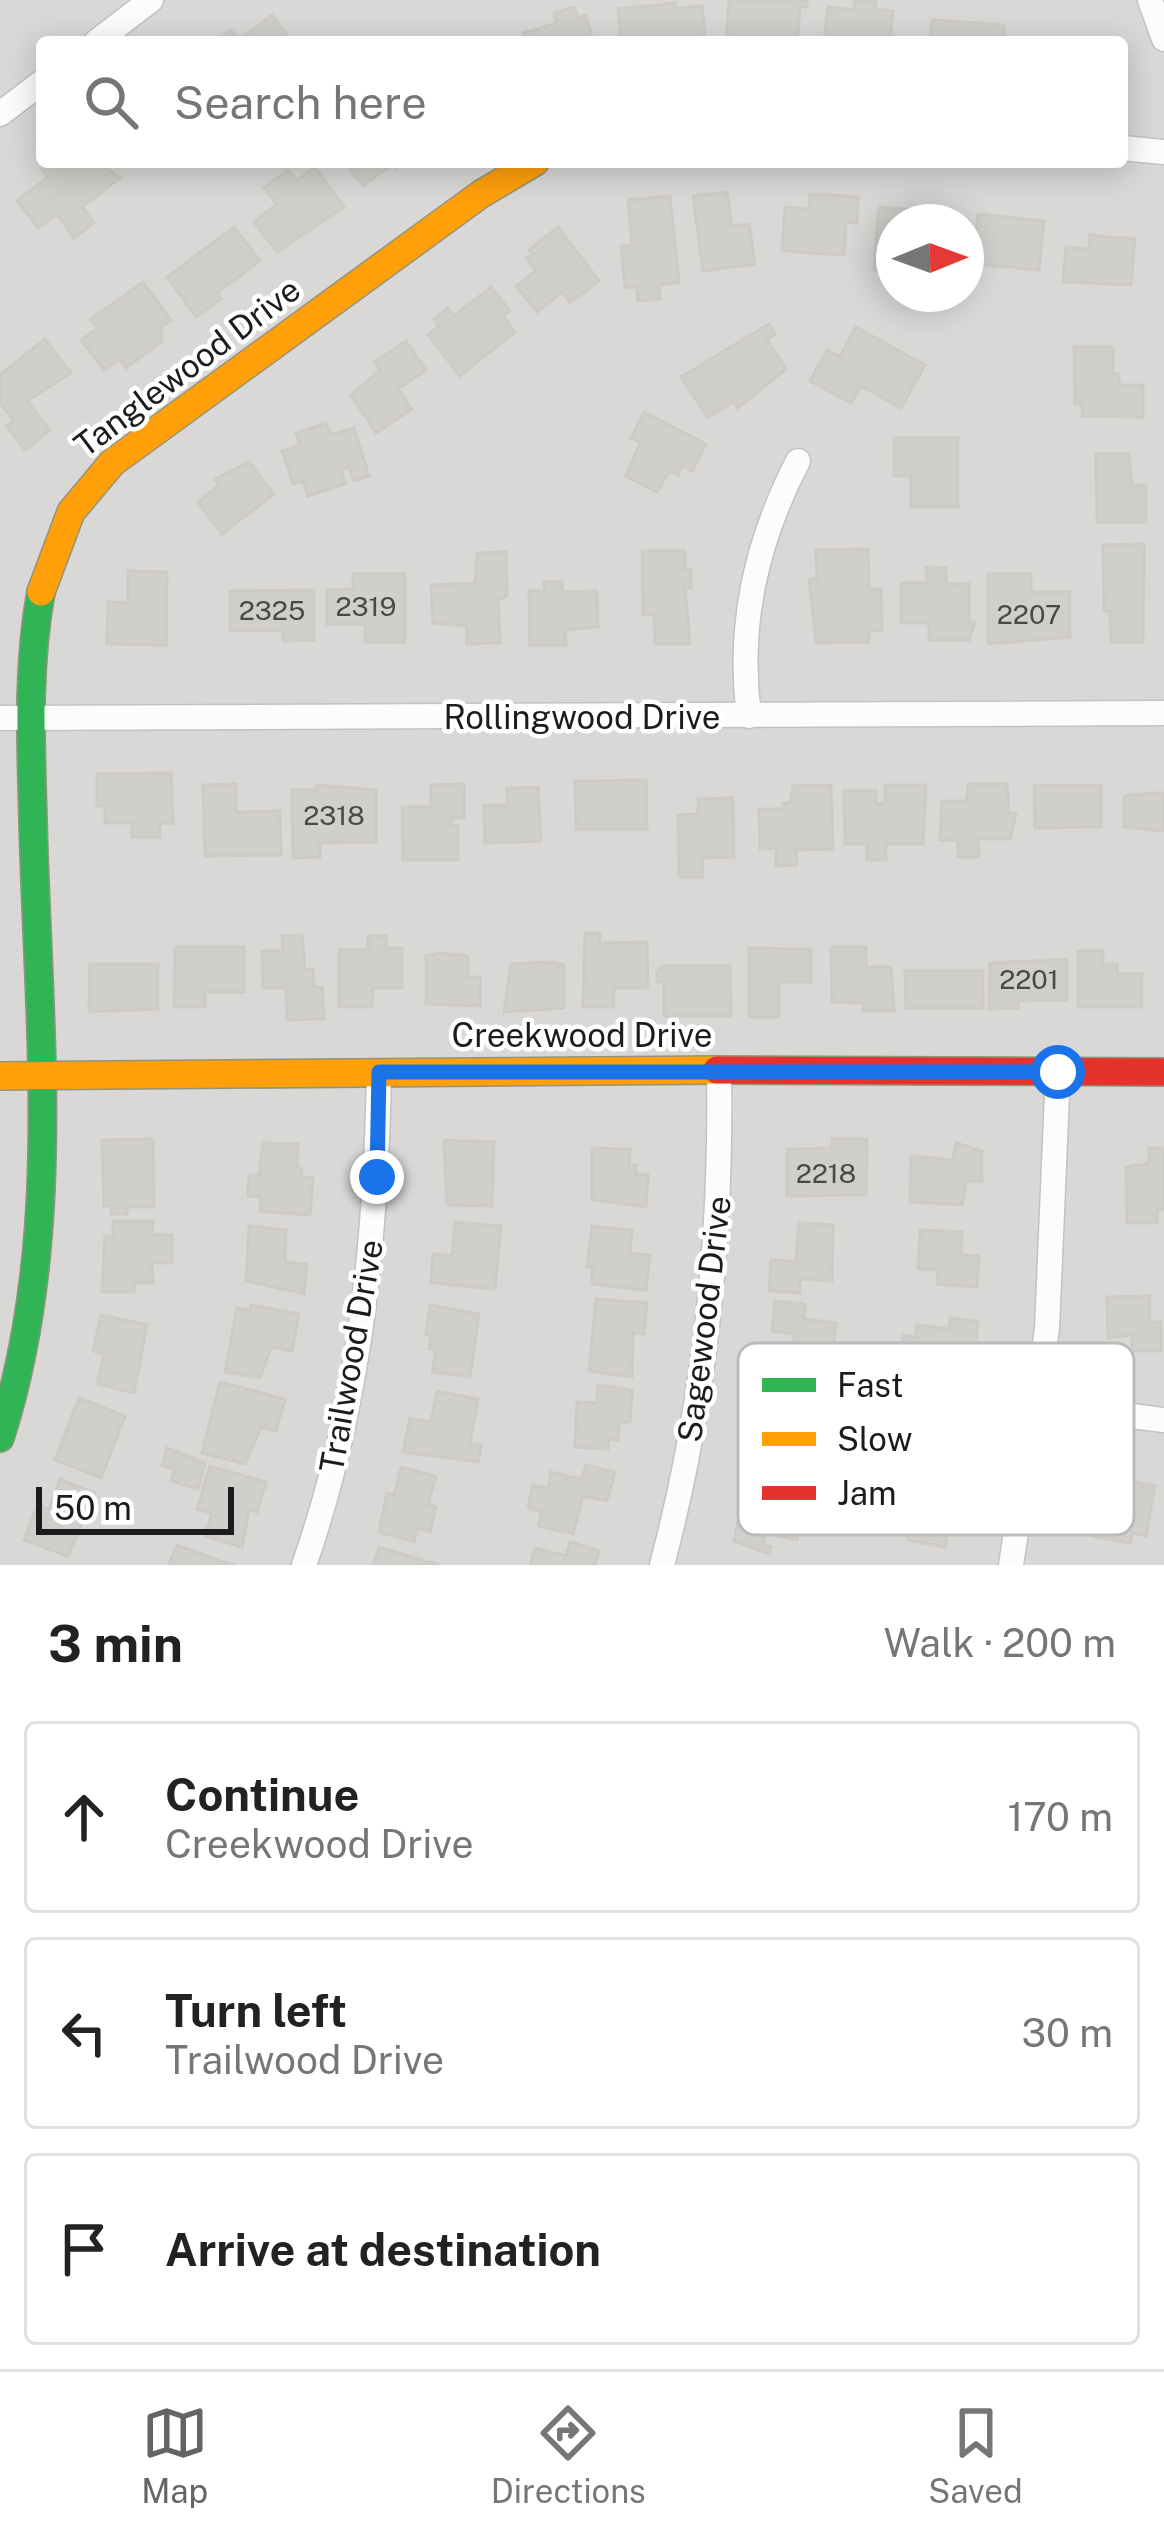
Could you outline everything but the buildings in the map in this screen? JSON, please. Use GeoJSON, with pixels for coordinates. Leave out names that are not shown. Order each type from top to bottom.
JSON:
{"type":"FeatureCollection","features":[{"type":"Feature","properties":{"kind":"street"},"geometry":{"type":"LineString","coordinates":[[103,36],[151,0]]}},
{"type":"Feature","properties":{"kind":"street"},"geometry":{"type":"LineString","coordinates":[[1150,0],[1164,39]]}},
{"type":"Feature","properties":{"kind":"street"},"geometry":{"type":"LineString","coordinates":[[0,114],[36,87]]}},
{"type":"Feature","properties":{"kind":"street"},"geometry":{"type":"LineString","coordinates":[[1128,149],[1164,152]]}},
{"type":"Feature","properties":{"kind":"street","name":"Tanglewood Drive"},"geometry":{"type":"LineString","coordinates":[[0,1438],[22,1370],[43,1228],[31,718],[33,625],[43,568],[68,511],[96,477],[481,194],[525,168]]}},
{"type":"Feature","properties":{"kind":"street"},"geometry":{"type":"LineString","coordinates":[[749,716],[745,642],[749,595],[776,504],[797,461]]}},
{"type":"Feature","properties":{"kind":"street","name":"Rollingwood Drive"},"geometry":{"type":"LineString","coordinates":[[0,718],[1164,713]]}},
{"type":"Feature","properties":{"kind":"street","name":"Sagewood Drive"},"geometry":{"type":"LineString","coordinates":[[662,1565],[699,1401],[711,1297],[721,1173],[719,1071]]}},
{"type":"Feature","properties":{"kind":"street","name":"Trailwood Drive"},"geometry":{"type":"LineString","coordinates":[[304,1565],[330,1485],[365,1301],[377,1177],[379,1072]]}},
{"type":"Feature","properties":{"kind":"street"},"geometry":{"type":"LineString","coordinates":[[1043,1343],[1056,1200],[1058,1072]]}},
{"type":"Feature","properties":{"kind":"street","name":"Creekwood Drive"},"geometry":{"type":"LineString","coordinates":[[0,1076],[1164,1072]]}},
{"type":"Feature","properties":{"kind":"street"},"geometry":{"type":"LineString","coordinates":[[1134,1416],[1164,1420]]}},
{"type":"Feature","properties":{"kind":"street"},"geometry":{"type":"LineString","coordinates":[[1011,1565],[1016,1535]]}},
{"type":"Feature","properties":{"kind":"shaded area"},"geometry":{"type":"Polygon","coordinates":[[[0,0],[1164,0],[1164,1565],[0,1565],[0,0]]]}},
{"type":"Feature","properties":{"kind":"traffic: fast"},"geometry":{"type":"LineString","coordinates":[[0,1438],[20,1363],[40,1210],[42,1054],[31,706],[41,592]]}},
{"type":"Feature","properties":{"kind":"traffic: slow"},"geometry":{"type":"LineString","coordinates":[[41,592],[71,512],[112,463],[481,194],[525,168]]}},
{"type":"Feature","properties":{"kind":"traffic: slow"},"geometry":{"type":"LineString","coordinates":[[0,1076],[717,1070]]}},
{"type":"Feature","properties":{"kind":"traffic: jam"},"geometry":{"type":"LineString","coordinates":[[717,1070],[1164,1072]]}},
{"type":"Feature","properties":{"kind":"route"},"geometry":{"type":"LineString","coordinates":[[377,1177],[379,1072],[1058,1072]]}}]}
